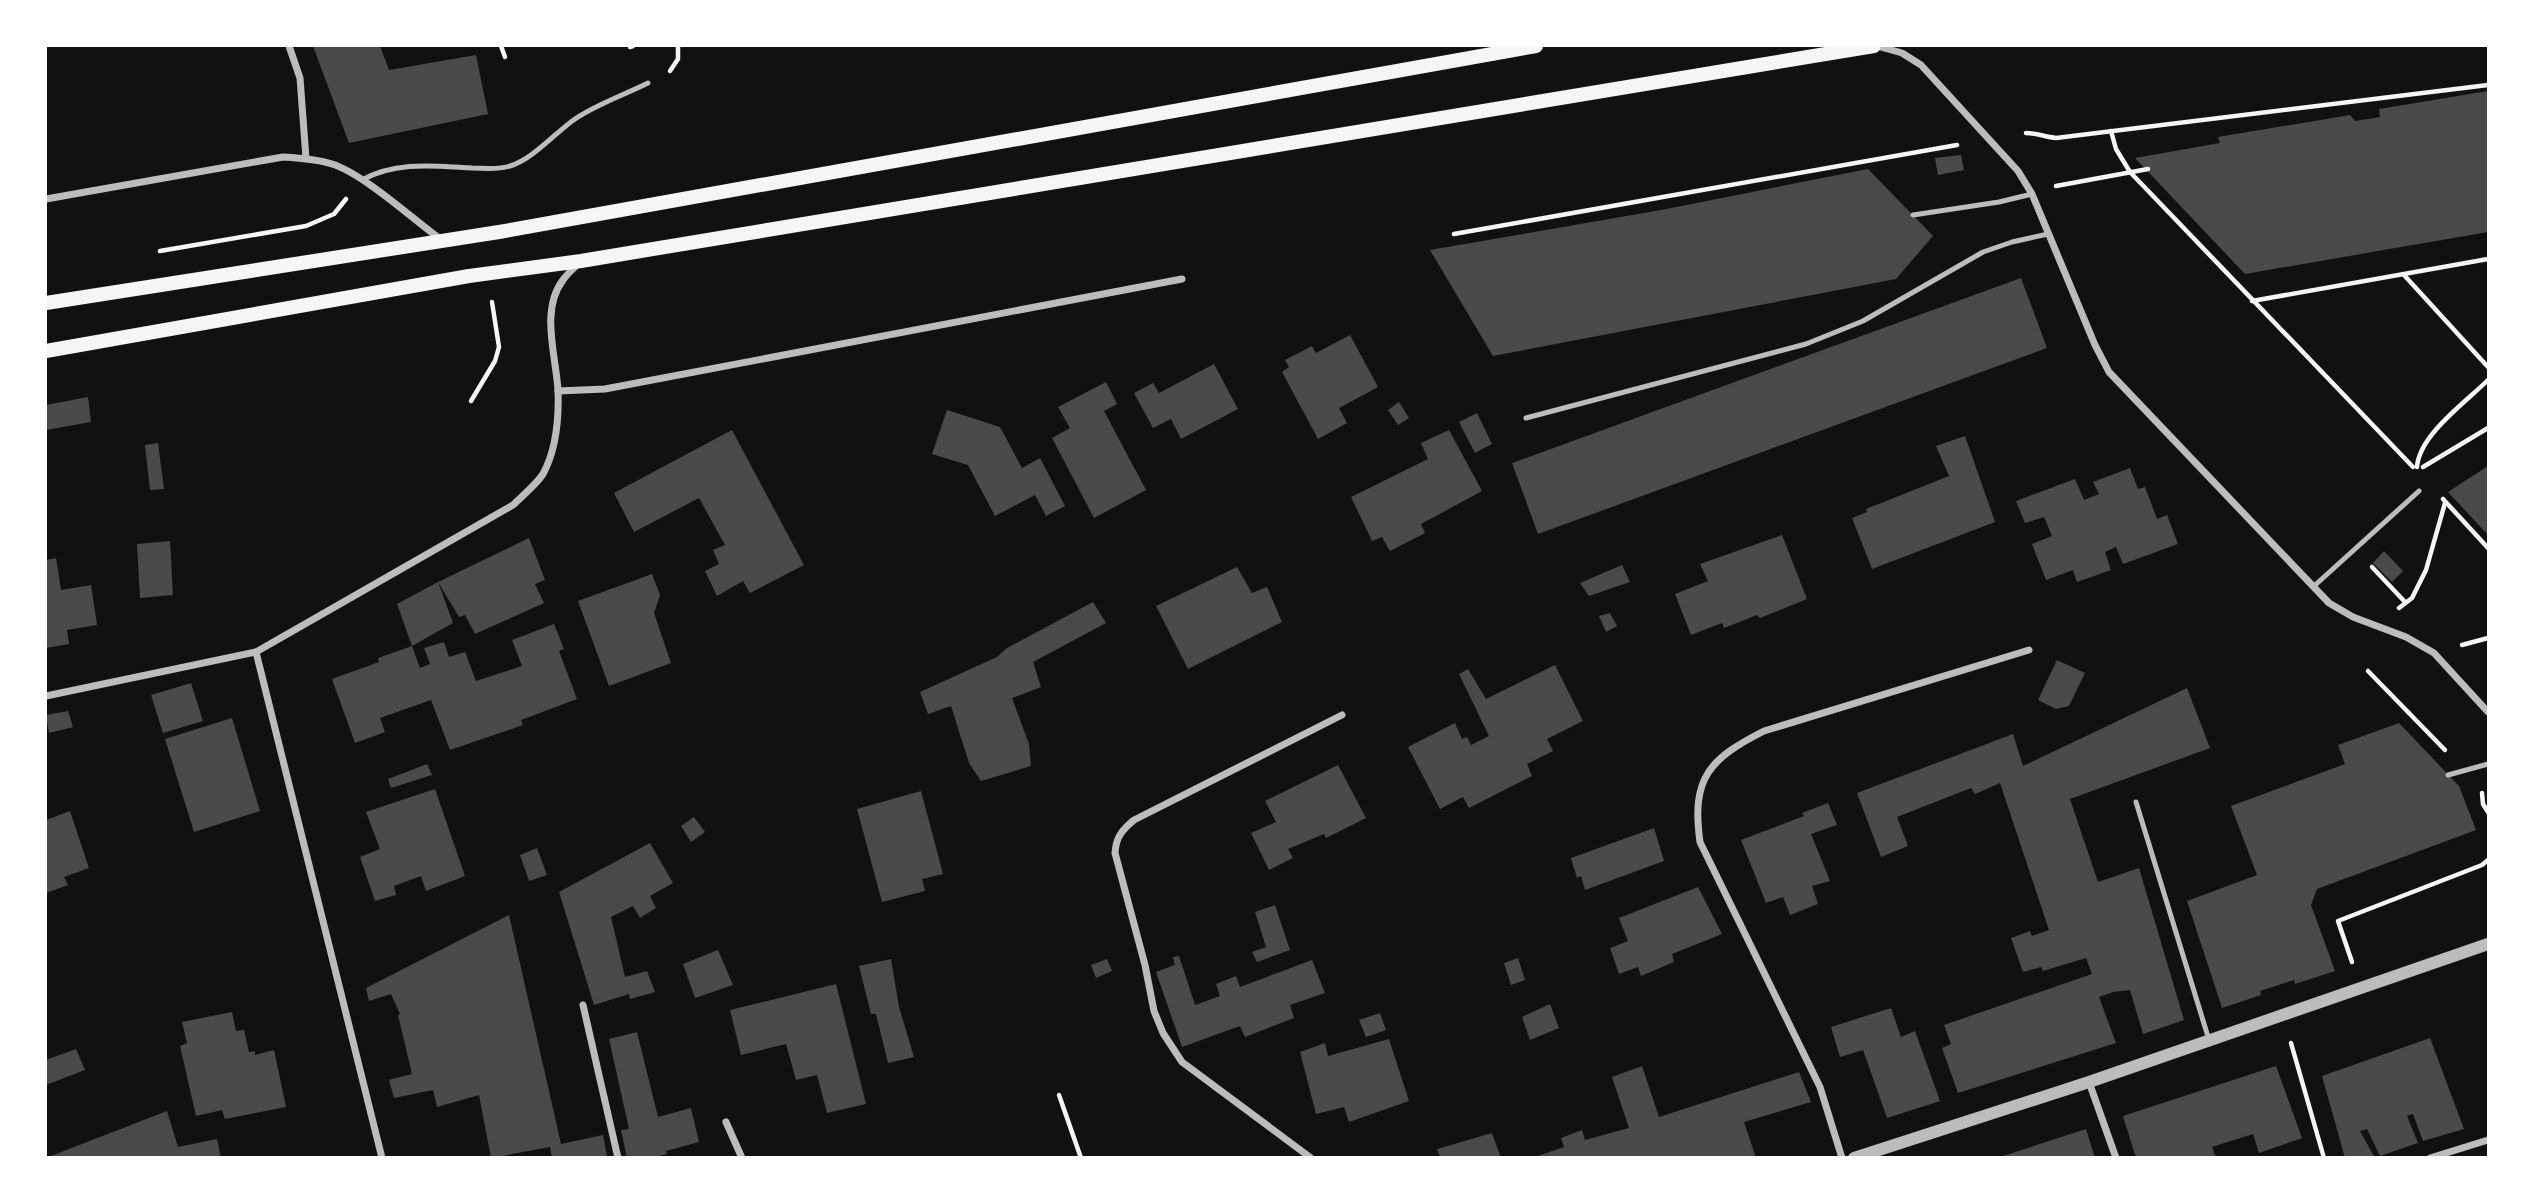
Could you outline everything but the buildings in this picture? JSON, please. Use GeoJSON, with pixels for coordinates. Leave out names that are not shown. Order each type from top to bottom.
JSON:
{"type":"FeatureCollection","features":[{"type":"Feature","properties":{"kind":"main road"},"geometry":{"type":"LineString","coordinates":[[46,303],[443,242],[1536,46]]}},
{"type":"Feature","properties":{"kind":"main road"},"geometry":{"type":"LineString","coordinates":[[46,351],[469,276],[582,261],[1875,46]]}},
{"type":"Feature","properties":{"kind":"street"},"geometry":{"type":"LineString","coordinates":[[289,46],[300,78],[306,158]]}},
{"type":"Feature","properties":{"kind":"street"},"geometry":{"type":"LineString","coordinates":[[1875,46],[1902,53],[1921,65],[2018,171],[2032,194],[2095,345],[2109,372],[2329,603],[2353,617],[2406,637],[2434,653],[2488,712]]}},
{"type":"Feature","properties":{"kind":"street"},"geometry":{"type":"LineString","coordinates":[[46,199],[283,157],[306,158],[334,164],[362,180],[443,242]]}},
{"type":"Feature","properties":{"kind":"street"},"geometry":{"type":"LineString","coordinates":[[46,696],[256,652],[513,505],[542,476],[549,457],[558,417],[551,319],[554,300],[562,281],[582,261]]}},
{"type":"Feature","properties":{"kind":"street"},"geometry":{"type":"LineString","coordinates":[[558,391],[605,389],[1182,279]]}},
{"type":"Feature","properties":{"kind":"street"},"geometry":{"type":"LineString","coordinates":[[1842,1157],[1820,1087],[1700,842],[1697,820],[1698,793],[1708,773],[1722,757],[1741,743],[1765,731],[2029,650]]}},
{"type":"Feature","properties":{"kind":"street"},"geometry":{"type":"LineString","coordinates":[[256,652],[382,1157]]}},
{"type":"Feature","properties":{"kind":"street"},"geometry":{"type":"LineString","coordinates":[[1311,1157],[1182,1062],[1163,1033],[1154,1012],[1145,965],[1115,853],[1116,840],[1123,829],[1134,820],[1342,715]]}},
{"type":"Feature","properties":{"kind":"street"},"geometry":{"type":"LineString","coordinates":[[1854,1157],[2089,1082],[2488,944]]}},
{"type":"Feature","properties":{"kind":"street"},"geometry":{"type":"LineString","coordinates":[[583,1005],[618,1157]]}},
{"type":"Feature","properties":{"kind":"street"},"geometry":{"type":"LineString","coordinates":[[2089,1082],[2116,1157]]}},
{"type":"Feature","properties":{"kind":"street"},"geometry":{"type":"LineString","coordinates":[[726,1122],[742,1157]]}},
{"type":"Feature","properties":{"kind":"street"},"geometry":{"type":"LineString","coordinates":[[2430,1157],[2488,1140]]}},
{"type":"Feature","properties":{"kind":"lane"},"geometry":{"type":"LineString","coordinates":[[362,180],[376,172],[394,167],[492,169],[510,166],[524,159],[577,118],[648,83]]}},
{"type":"Feature","properties":{"kind":"lane"},"geometry":{"type":"LineString","coordinates":[[1913,215],[1999,202],[2032,194]]}},
{"type":"Feature","properties":{"kind":"lane"},"geometry":{"type":"LineString","coordinates":[[1526,418],[1806,344],[1863,321],[1983,252],[2048,234]]}},
{"type":"Feature","properties":{"kind":"lane"},"geometry":{"type":"LineString","coordinates":[[2313,587],[2419,491]]}},
{"type":"Feature","properties":{"kind":"lane"},"geometry":{"type":"LineString","coordinates":[[2448,775],[2488,764]]}},
{"type":"Feature","properties":{"kind":"lane"},"geometry":{"type":"LineString","coordinates":[[2136,802],[2209,1041]]}},
{"type":"Feature","properties":{"kind":"path"},"geometry":{"type":"LineString","coordinates":[[501,46],[505,57]]}},
{"type":"Feature","properties":{"kind":"path"},"geometry":{"type":"LineString","coordinates":[[2026,133],[2056,138],[2488,85]]}},
{"type":"Feature","properties":{"kind":"path"},"geometry":{"type":"LineString","coordinates":[[2111,131],[2116,149],[2130,172],[2416,471]]}},
{"type":"Feature","properties":{"kind":"path"},"geometry":{"type":"LineString","coordinates":[[1454,234],[1965,143]]}},
{"type":"Feature","properties":{"kind":"path"},"geometry":{"type":"LineString","coordinates":[[2032,194],[2061,184],[2148,169]]}},
{"type":"Feature","properties":{"kind":"path"},"geometry":{"type":"LineString","coordinates":[[155,252],[322,221],[334,214],[362,180]]}},
{"type":"Feature","properties":{"kind":"path"},"geometry":{"type":"LineString","coordinates":[[2252,301],[2488,259]]}},
{"type":"Feature","properties":{"kind":"path"},"geometry":{"type":"LineString","coordinates":[[2403,274],[2488,367]]}},
{"type":"Feature","properties":{"kind":"path"},"geometry":{"type":"LineString","coordinates":[[471,401],[495,360],[499,347],[491,301]]}},
{"type":"Feature","properties":{"kind":"path"},"geometry":{"type":"LineString","coordinates":[[2416,471],[2417,457],[2427,439],[2488,380]]}},
{"type":"Feature","properties":{"kind":"path"},"geometry":{"type":"LineString","coordinates":[[2416,471],[2488,428]]}},
{"type":"Feature","properties":{"kind":"path"},"geometry":{"type":"LineString","coordinates":[[2436,492],[2488,548]]}},
{"type":"Feature","properties":{"kind":"path"},"geometry":{"type":"LineString","coordinates":[[2396,611],[2412,598],[2426,570],[2445,502]]}},
{"type":"Feature","properties":{"kind":"path"},"geometry":{"type":"LineString","coordinates":[[2371,567],[2405,602]]}},
{"type":"Feature","properties":{"kind":"path"},"geometry":{"type":"LineString","coordinates":[[2368,671],[2465,770]]}},
{"type":"Feature","properties":{"kind":"path"},"geometry":{"type":"LineString","coordinates":[[2488,795],[2482,788],[2482,799],[2488,813]]}},
{"type":"Feature","properties":{"kind":"path"},"geometry":{"type":"LineString","coordinates":[[2356,973],[2338,921],[2482,865],[2488,859]]}},
{"type":"Feature","properties":{"kind":"path"},"geometry":{"type":"LineString","coordinates":[[2284,1015],[2324,1157]]}},
{"type":"Feature","properties":{"kind":"path"},"geometry":{"type":"LineString","coordinates":[[1059,1096],[1081,1157]]}}]}
